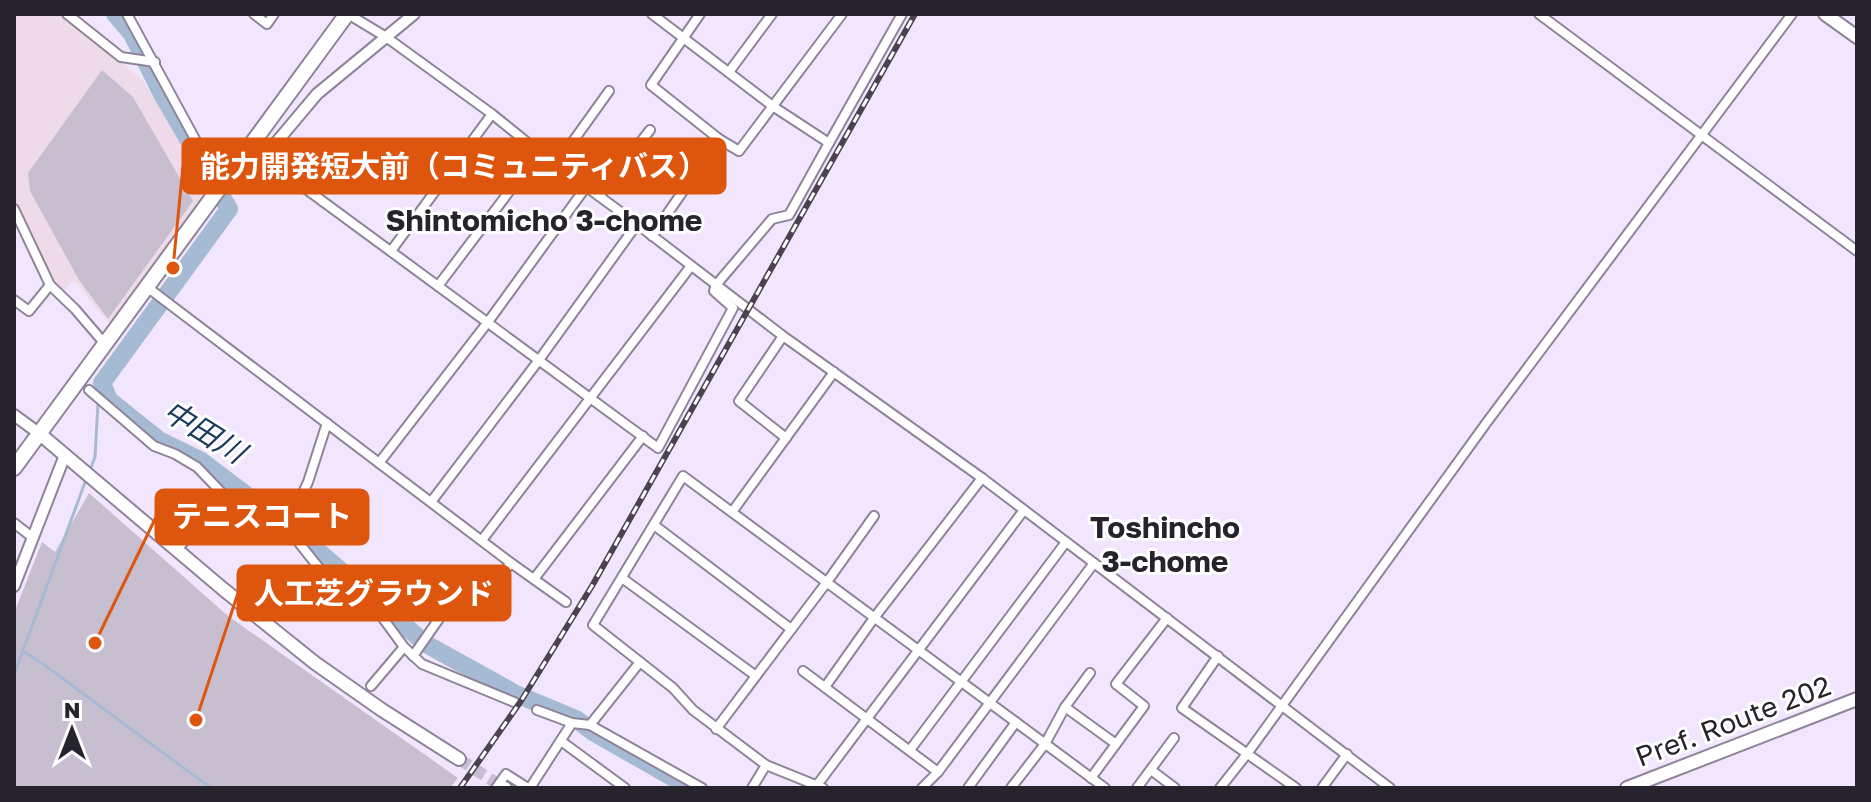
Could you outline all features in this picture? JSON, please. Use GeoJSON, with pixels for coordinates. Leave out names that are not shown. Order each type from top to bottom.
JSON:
{"type":"FeatureCollection","features":[{"type":"Feature","properties":{"kind":"highway"},"geometry":{"type":"LineString","coordinates":[[14,468],[348,14]]}},
{"type":"Feature","properties":{"kind":"main road"},"geometry":{"type":"LineString","coordinates":[[1825,14],[1857,37]]}},
{"type":"Feature","properties":{"kind":"main road"},"geometry":{"type":"LineString","coordinates":[[40,434],[315,663],[459,759]]}},
{"type":"Feature","properties":{"kind":"main road","name":"Pref. Route 202"},"geometry":{"type":"LineString","coordinates":[[1627,788],[1857,699]]}},
{"type":"Feature","properties":{"kind":"street"},"geometry":{"type":"LineString","coordinates":[[67,14],[121,57],[155,62]]}},
{"type":"Feature","properties":{"kind":"street"},"geometry":{"type":"LineString","coordinates":[[127,14],[220,185]]}},
{"type":"Feature","properties":{"kind":"street"},"geometry":{"type":"LineString","coordinates":[[254,14],[267,24],[274,14]]}},
{"type":"Feature","properties":{"kind":"street"},"geometry":{"type":"LineString","coordinates":[[348,14],[386,37],[492,114],[783,336],[982,478],[1390,788]]}},
{"type":"Feature","properties":{"kind":"street"},"geometry":{"type":"LineString","coordinates":[[264,157],[317,94],[414,14]]}},
{"type":"Feature","properties":{"kind":"street"},"geometry":{"type":"LineString","coordinates":[[652,14],[774,107],[829,143]]}},
{"type":"Feature","properties":{"kind":"street"},"geometry":{"type":"LineString","coordinates":[[700,14],[651,85],[719,139],[739,151],[842,14]]}},
{"type":"Feature","properties":{"kind":"street"},"geometry":{"type":"LineString","coordinates":[[729,72],[772,14]]}},
{"type":"Feature","properties":{"kind":"street"},"geometry":{"type":"LineString","coordinates":[[249,147],[658,448],[733,308],[714,291],[716,285],[772,219],[789,215],[902,14]]}},
{"type":"Feature","properties":{"kind":"street"},"geometry":{"type":"LineString","coordinates":[[1539,14],[1857,251]]}},
{"type":"Feature","properties":{"kind":"street"},"geometry":{"type":"LineString","coordinates":[[1220,788],[1468,447],[1792,14]]}},
{"type":"Feature","properties":{"kind":"street"},"geometry":{"type":"LineString","coordinates":[[556,165],[609,91]]}},
{"type":"Feature","properties":{"kind":"street"},"geometry":{"type":"LineString","coordinates":[[391,251],[492,114]]}},
{"type":"Feature","properties":{"kind":"street"},"geometry":{"type":"LineString","coordinates":[[599,196],[650,130]]}},
{"type":"Feature","properties":{"kind":"street"},"geometry":{"type":"LineString","coordinates":[[652,236],[719,139]]}},
{"type":"Feature","properties":{"kind":"street"},"geometry":{"type":"LineString","coordinates":[[438,286],[539,152]]}},
{"type":"Feature","properties":{"kind":"street"},"geometry":{"type":"LineString","coordinates":[[379,463],[488,322],[586,187]]}},
{"type":"Feature","properties":{"kind":"street"},"geometry":{"type":"LineString","coordinates":[[14,209],[50,285],[105,344]]}},
{"type":"Feature","properties":{"kind":"street"},"geometry":{"type":"LineString","coordinates":[[431,502],[637,224]]}},
{"type":"Feature","properties":{"kind":"street"},"geometry":{"type":"LineString","coordinates":[[482,540],[691,266]]}},
{"type":"Feature","properties":{"kind":"street"},"geometry":{"type":"LineString","coordinates":[[14,300],[29,311],[50,285]]}},
{"type":"Feature","properties":{"kind":"street"},"geometry":{"type":"LineString","coordinates":[[147,287],[566,602]]}},
{"type":"Feature","properties":{"kind":"street"},"geometry":{"type":"LineString","coordinates":[[783,336],[739,401],[786,438]]}},
{"type":"Feature","properties":{"kind":"street"},"geometry":{"type":"LineString","coordinates":[[732,512],[834,372]]}},
{"type":"Feature","properties":{"kind":"street"},"geometry":{"type":"LineString","coordinates":[[89,390],[154,446],[197,467],[249,515],[296,539],[319,568],[382,617],[404,647],[422,664],[514,702]]}},
{"type":"Feature","properties":{"kind":"street"},"geometry":{"type":"LineString","coordinates":[[14,415],[40,434]]}},
{"type":"Feature","properties":{"kind":"street"},"geometry":{"type":"LineString","coordinates":[[285,532],[308,482],[327,423]]}},
{"type":"Feature","properties":{"kind":"street"},"geometry":{"type":"LineString","coordinates":[[534,579],[643,436]]}},
{"type":"Feature","properties":{"kind":"street"},"geometry":{"type":"LineString","coordinates":[[14,586],[65,455]]}},
{"type":"Feature","properties":{"kind":"street"},"geometry":{"type":"LineString","coordinates":[[1024,510],[918,650],[867,718],[820,787],[766,765],[716,729],[673,688],[593,625],[683,476],[874,618],[918,650],[962,682],[1105,788]]}},
{"type":"Feature","properties":{"kind":"street"},"geometry":{"type":"LineString","coordinates":[[825,687],[982,478]]}},
{"type":"Feature","properties":{"kind":"street"},"geometry":{"type":"LineString","coordinates":[[177,550],[223,494]]}},
{"type":"Feature","properties":{"kind":"street"},"geometry":{"type":"LineString","coordinates":[[716,729],[874,516]]}},
{"type":"Feature","properties":{"kind":"street"},"geometry":{"type":"LineString","coordinates":[[14,523],[32,537]]}},
{"type":"Feature","properties":{"kind":"street"},"geometry":{"type":"LineString","coordinates":[[654,525],[791,629]]}},
{"type":"Feature","properties":{"kind":"street"},"geometry":{"type":"LineString","coordinates":[[910,750],[1066,542]]}},
{"type":"Feature","properties":{"kind":"street"},"geometry":{"type":"LineString","coordinates":[[413,656],[450,603],[473,610],[511,563]]}},
{"type":"Feature","properties":{"kind":"street"},"geometry":{"type":"LineString","coordinates":[[922,788],[938,772],[1094,563]]}},
{"type":"Feature","properties":{"kind":"street"},"geometry":{"type":"LineString","coordinates":[[622,578],[756,676]]}},
{"type":"Feature","properties":{"kind":"street"},"geometry":{"type":"LineString","coordinates":[[1091,778],[1144,706],[1116,684],[1167,618]]}},
{"type":"Feature","properties":{"kind":"street"},"geometry":{"type":"LineString","coordinates":[[371,686],[404,647]]}},
{"type":"Feature","properties":{"kind":"street"},"geometry":{"type":"LineString","coordinates":[[1218,656],[1182,708],[1296,788]]}},
{"type":"Feature","properties":{"kind":"street"},"geometry":{"type":"LineString","coordinates":[[590,725],[640,662]]}},
{"type":"Feature","properties":{"kind":"street"},"geometry":{"type":"LineString","coordinates":[[803,671],[938,772]]}},
{"type":"Feature","properties":{"kind":"street"},"geometry":{"type":"LineString","coordinates":[[1011,788],[1045,744],[1065,707],[1090,673]]}},
{"type":"Feature","properties":{"kind":"street"},"geometry":{"type":"LineString","coordinates":[[1065,707],[1116,744]]}},
{"type":"Feature","properties":{"kind":"street"},"geometry":{"type":"LineString","coordinates":[[537,710],[572,723],[590,725],[702,788]]}},
{"type":"Feature","properties":{"kind":"street"},"geometry":{"type":"LineString","coordinates":[[968,788],[1016,722]]}},
{"type":"Feature","properties":{"kind":"street"},"geometry":{"type":"LineString","coordinates":[[501,787],[506,774],[529,788],[572,723]]}},
{"type":"Feature","properties":{"kind":"street"},"geometry":{"type":"LineString","coordinates":[[1137,788],[1174,738]]}},
{"type":"Feature","properties":{"kind":"street"},"geometry":{"type":"LineString","coordinates":[[561,741],[625,788]]}},
{"type":"Feature","properties":{"kind":"street"},"geometry":{"type":"LineString","coordinates":[[1322,788],[1347,754]]}},
{"type":"Feature","properties":{"kind":"street"},"geometry":{"type":"LineString","coordinates":[[752,788],[766,765]]}},
{"type":"Feature","properties":{"kind":"street"},"geometry":{"type":"LineString","coordinates":[[1151,770],[1175,788]]}},
{"type":"Feature","properties":{"kind":"shaded area"},"geometry":{"type":"Polygon","coordinates":[[[14,14],[57,14],[142,79],[210,190],[110,324],[74,280],[63,291],[52,277],[14,197],[14,14]]]}},
{"type":"Feature","properties":{"kind":"shaded area"},"geometry":{"type":"Polygon","coordinates":[[[102,70],[133,97],[193,201],[108,319],[79,280],[30,191],[28,173],[102,70]]]}},
{"type":"Feature","properties":{"kind":"shaded area"},"geometry":{"type":"Polygon","coordinates":[[[89,493],[228,616],[458,778],[450,788],[14,788],[14,613],[42,542],[55,552],[89,493]]]}},
{"type":"Feature","properties":{"kind":"waterway","name":"中田川"},"geometry":{"type":"LineString","coordinates":[[115,14],[132,34],[163,96],[229,209],[102,383],[109,400],[159,440],[200,460],[305,534],[318,551],[426,644],[516,694],[576,719],[593,732],[691,788]]}},
{"type":"Feature","properties":{"kind":"waterway","name":"中田川"},"geometry":{"type":"LineString","coordinates":[[99,395],[102,383]]}},
{"type":"Feature","properties":{"kind":"waterway"},"geometry":{"type":"LineString","coordinates":[[90,470],[95,457],[98,403]]}},
{"type":"Feature","properties":{"kind":"waterway"},"geometry":{"type":"LineString","coordinates":[[14,675],[87,477]]}},
{"type":"Feature","properties":{"kind":"waterway"},"geometry":{"type":"LineString","coordinates":[[23,651],[211,788]]}},
{"type":"Feature","properties":{"kind":"tunnel"},"geometry":{"type":"LineString","coordinates":[[459,759],[501,786]]}},
{"type":"Feature","properties":{"kind":"railway"},"geometry":{"type":"LineString","coordinates":[[460,788],[521,701],[592,586],[915,14]]}},
{"type":"Feature","properties":{"kind":"place","name":"能力開発短大前（コミュニティバス）"},"geometry":{"type":"Point","coordinates":[173,268]}},
{"type":"Feature","properties":{"kind":"place","name":"テニスコート"},"geometry":{"type":"Point","coordinates":[95,643]}},
{"type":"Feature","properties":{"kind":"place","name":"人工芝グラウンド"},"geometry":{"type":"Point","coordinates":[196,720]}},
{"type":"Feature","properties":{"kind":"district","name":"Shintomicho 3-chome"},"geometry":{"type":"Point","coordinates":[544,221]}},
{"type":"Feature","properties":{"kind":"district","name":"Toshincho 3-chome"},"geometry":{"type":"Point","coordinates":[1165,545]}}]}
